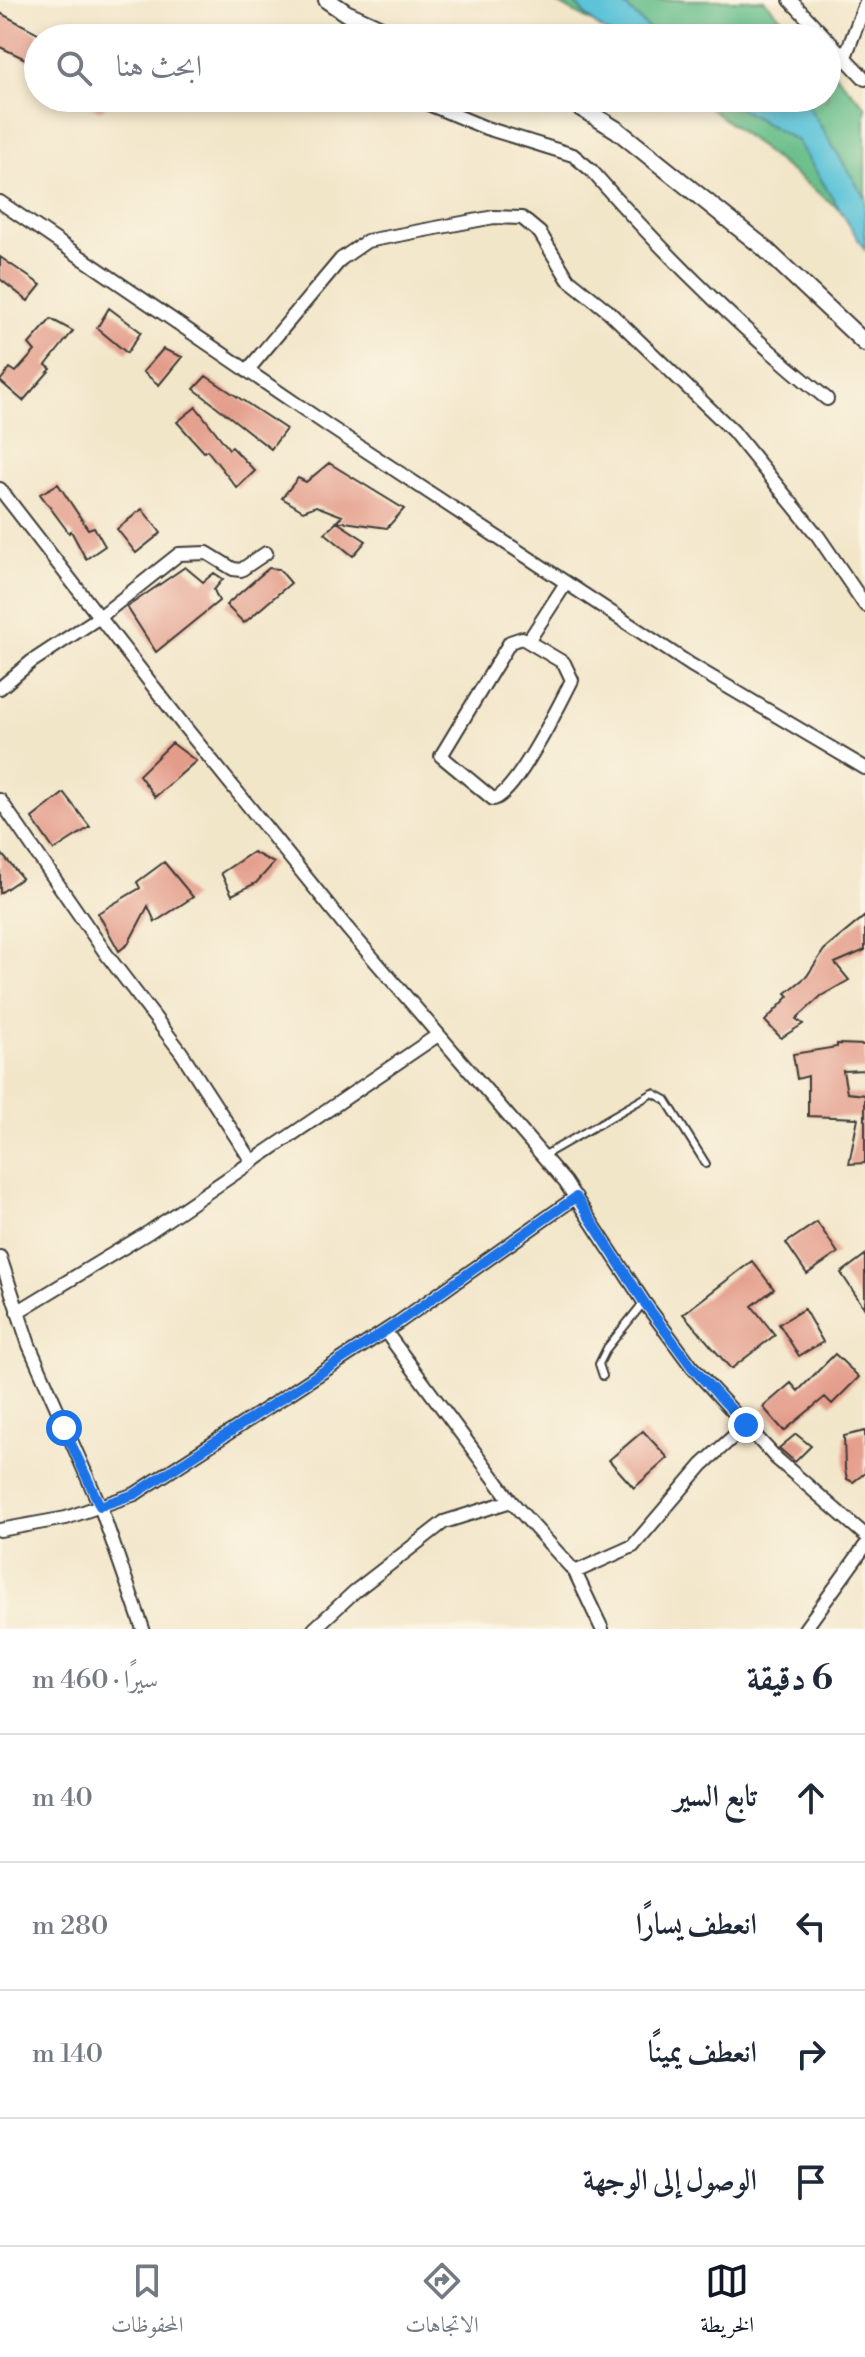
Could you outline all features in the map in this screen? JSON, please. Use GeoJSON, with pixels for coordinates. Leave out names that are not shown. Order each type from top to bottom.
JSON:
{"type":"FeatureCollection","features":[{"type":"Feature","properties":{"kind":"street"},"geometry":{"type":"LineString","coordinates":[[327,0],[370,24]]}},
{"type":"Feature","properties":{"kind":"street"},"geometry":{"type":"LineString","coordinates":[[790,0],[813,24]]}},
{"type":"Feature","properties":{"kind":"street"},"geometry":{"type":"LineString","coordinates":[[845,57],[865,4]]}},
{"type":"Feature","properties":{"kind":"street"},"geometry":{"type":"LineString","coordinates":[[841,53],[865,79]]}},
{"type":"Feature","properties":{"kind":"street"},"geometry":{"type":"LineString","coordinates":[[448,112],[486,128],[573,155],[591,170],[687,277],[758,343],[827,399]]}},
{"type":"Feature","properties":{"kind":"street"},"geometry":{"type":"LineString","coordinates":[[588,112],[617,130],[763,247],[865,343]]}},
{"type":"Feature","properties":{"kind":"street"},"geometry":{"type":"LineString","coordinates":[[0,202],[247,371],[691,665],[865,768]]}},
{"type":"Feature","properties":{"kind":"street"},"geometry":{"type":"LineString","coordinates":[[247,371],[332,268],[367,241],[494,217],[522,218],[540,233],[568,279],[608,311],[733,431],[818,536],[865,605]]}},
{"type":"Feature","properties":{"kind":"street"},"geometry":{"type":"LineString","coordinates":[[0,489],[184,726],[438,1035],[576,1197],[644,1302],[692,1367],[777,1459],[865,1535]]}},
{"type":"Feature","properties":{"kind":"street"},"geometry":{"type":"LineString","coordinates":[[0,688],[31,662],[101,616],[186,551],[207,553],[233,569],[241,570],[266,553]]}},
{"type":"Feature","properties":{"kind":"street"},"geometry":{"type":"LineString","coordinates":[[529,640],[566,583]]}},
{"type":"Feature","properties":{"kind":"street"},"geometry":{"type":"LineString","coordinates":[[529,640],[564,663],[572,680],[513,784],[501,798],[493,799],[442,761],[442,749],[510,642],[529,640]]}},
{"type":"Feature","properties":{"kind":"street"},"geometry":{"type":"LineString","coordinates":[[0,800],[107,955],[181,1052],[251,1160]]}},
{"type":"Feature","properties":{"kind":"street"},"geometry":{"type":"LineString","coordinates":[[17,1312],[149,1232],[438,1035]]}},
{"type":"Feature","properties":{"kind":"street"},"geometry":{"type":"LineString","coordinates":[[0,1530],[66,1518],[148,1486],[385,1331],[576,1197]]}},
{"type":"Feature","properties":{"kind":"street"},"geometry":{"type":"LineString","coordinates":[[0,1257],[45,1386],[100,1506],[143,1629]]}},
{"type":"Feature","properties":{"kind":"street"},"geometry":{"type":"LineString","coordinates":[[385,1331],[511,1501],[575,1572],[602,1629]]}},
{"type":"Feature","properties":{"kind":"street"},"geometry":{"type":"LineString","coordinates":[[575,1572],[633,1546],[702,1465],[746,1425]]}},
{"type":"Feature","properties":{"kind":"street"},"geometry":{"type":"LineString","coordinates":[[314,1629],[369,1579],[444,1522],[511,1501]]}},
{"type":"Feature","properties":{"kind":"street"},"geometry":{"type":"LineString","coordinates":[[805,1629],[865,1546]]}},
{"type":"Feature","properties":{"kind":"lane"},"geometry":{"type":"LineString","coordinates":[[543,1156],[653,1093],[666,1100],[706,1164]]}},
{"type":"Feature","properties":{"kind":"lane"},"geometry":{"type":"LineString","coordinates":[[603,1376],[599,1364],[607,1348],[644,1302]]}},
{"type":"Feature","properties":{"kind":"green space"},"geometry":{"type":"Polygon","coordinates":[[[552,0],[764,0],[787,24],[596,24],[552,0]]]}},
{"type":"Feature","properties":{"kind":"green space"},"geometry":{"type":"Polygon","coordinates":[[[841,81],[865,106],[865,234],[853,220],[715,112],[841,112],[841,81]]]}},
{"type":"Feature","properties":{"kind":"water"},"geometry":{"type":"Polygon","coordinates":[[[572,0],[619,0],[644,24],[596,24],[572,0]]]}},
{"type":"Feature","properties":{"kind":"water"},"geometry":{"type":"Polygon","coordinates":[[[746,112],[812,112],[865,198],[865,250],[797,141],[746,112]]]}},
{"type":"Feature","properties":{"kind":"building"},"geometry":{"type":"Polygon","coordinates":[[[0,13],[24,26],[24,58],[0,47],[0,13]]]}},
{"type":"Feature","properties":{"kind":"building"},"geometry":{"type":"Polygon","coordinates":[[[0,257],[41,285],[28,301],[0,279],[0,257]]]}},
{"type":"Feature","properties":{"kind":"building"},"geometry":{"type":"Polygon","coordinates":[[[109,308],[141,332],[127,353],[97,328],[109,308]]]}},
{"type":"Feature","properties":{"kind":"building"},"geometry":{"type":"Polygon","coordinates":[[[51,319],[73,331],[46,365],[51,369],[23,401],[0,381],[10,368],[16,372],[35,351],[29,344],[51,319]]]}},
{"type":"Feature","properties":{"kind":"building"},"geometry":{"type":"Polygon","coordinates":[[[163,349],[182,357],[159,385],[143,372],[163,349]]]}},
{"type":"Feature","properties":{"kind":"building"},"geometry":{"type":"Polygon","coordinates":[[[206,376],[286,429],[271,449],[194,389],[206,376]]]}},
{"type":"Feature","properties":{"kind":"building"},"geometry":{"type":"Polygon","coordinates":[[[196,407],[229,449],[232,447],[255,471],[237,488],[207,450],[204,452],[177,422],[196,407]]]}},
{"type":"Feature","properties":{"kind":"building"},"geometry":{"type":"Polygon","coordinates":[[[329,463],[404,509],[387,528],[337,521],[342,516],[316,506],[303,511],[282,498],[298,478],[306,482],[329,463]]]}},
{"type":"Feature","properties":{"kind":"building"},"geometry":{"type":"Polygon","coordinates":[[[58,484],[88,529],[94,527],[105,546],[86,559],[71,531],[69,533],[40,494],[58,484]]]}},
{"type":"Feature","properties":{"kind":"building"},"geometry":{"type":"Polygon","coordinates":[[[142,509],[161,533],[136,553],[117,529],[142,509]]]}},
{"type":"Feature","properties":{"kind":"building"},"geometry":{"type":"Polygon","coordinates":[[[337,522],[366,541],[353,556],[325,533],[337,522]]]}},
{"type":"Feature","properties":{"kind":"building"},"geometry":{"type":"Polygon","coordinates":[[[185,567],[203,582],[214,573],[223,579],[214,590],[219,601],[156,652],[127,607],[185,567]]]}},
{"type":"Feature","properties":{"kind":"building"},"geometry":{"type":"Polygon","coordinates":[[[269,568],[279,569],[291,583],[244,623],[226,605],[269,568]]]}},
{"type":"Feature","properties":{"kind":"building"},"geometry":{"type":"Polygon","coordinates":[[[172,743],[196,761],[155,797],[139,775],[172,743]]]}},
{"type":"Feature","properties":{"kind":"building"},"geometry":{"type":"Polygon","coordinates":[[[64,793],[90,827],[54,850],[32,818],[64,793]]]}},
{"type":"Feature","properties":{"kind":"building"},"geometry":{"type":"Polygon","coordinates":[[[0,852],[22,878],[0,893],[0,852]]]}},
{"type":"Feature","properties":{"kind":"building"},"geometry":{"type":"Polygon","coordinates":[[[253,852],[274,863],[256,883],[232,895],[221,873],[253,852]]]}},
{"type":"Feature","properties":{"kind":"building"},"geometry":{"type":"Polygon","coordinates":[[[164,862],[193,897],[155,922],[148,906],[128,944],[119,951],[98,913],[140,888],[137,882],[164,862]]]}},
{"type":"Feature","properties":{"kind":"building"},"geometry":{"type":"Polygon","coordinates":[[[865,916],[865,950],[835,963],[849,980],[821,996],[796,1019],[803,1024],[781,1038],[765,1021],[789,996],[786,993],[807,976],[824,950],[865,916]]]}},
{"type":"Feature","properties":{"kind":"building"},"geometry":{"type":"Polygon","coordinates":[[[837,1044],[865,1045],[865,1070],[843,1071],[847,1093],[865,1095],[865,1163],[849,1164],[858,1118],[808,1116],[808,1076],[797,1079],[793,1054],[837,1047],[837,1044]]]}},
{"type":"Feature","properties":{"kind":"building"},"geometry":{"type":"Polygon","coordinates":[[[817,1222],[838,1253],[807,1274],[786,1243],[817,1222]]]}},
{"type":"Feature","properties":{"kind":"building"},"geometry":{"type":"Polygon","coordinates":[[[865,1255],[865,1309],[841,1273],[865,1255]]]}},
{"type":"Feature","properties":{"kind":"building"},"geometry":{"type":"Polygon","coordinates":[[[752,1261],[774,1289],[752,1306],[775,1335],[731,1369],[683,1314],[752,1261]]]}},
{"type":"Feature","properties":{"kind":"building"},"geometry":{"type":"Polygon","coordinates":[[[804,1309],[823,1342],[799,1356],[779,1324],[804,1309]]]}},
{"type":"Feature","properties":{"kind":"building"},"geometry":{"type":"Polygon","coordinates":[[[835,1354],[859,1377],[832,1404],[825,1397],[784,1431],[763,1407],[791,1383],[798,1391],[835,1354]]]}},
{"type":"Feature","properties":{"kind":"building"},"geometry":{"type":"Polygon","coordinates":[[[643,1431],[668,1458],[634,1488],[609,1460],[643,1431]]]}},
{"type":"Feature","properties":{"kind":"building"},"geometry":{"type":"Polygon","coordinates":[[[865,1431],[865,1473],[853,1482],[847,1479],[845,1469],[844,1436],[865,1431]]]}},
{"type":"Feature","properties":{"kind":"building"},"geometry":{"type":"Polygon","coordinates":[[[796,1434],[811,1446],[795,1462],[779,1448],[796,1434]]]}},
{"type":"Feature","properties":{"kind":"route"},"geometry":{"type":"LineString","coordinates":[[64,1428],[100,1506],[135,1494],[308,1378],[399,1322],[576,1197],[644,1302],[692,1367],[746,1425]]}}]}
